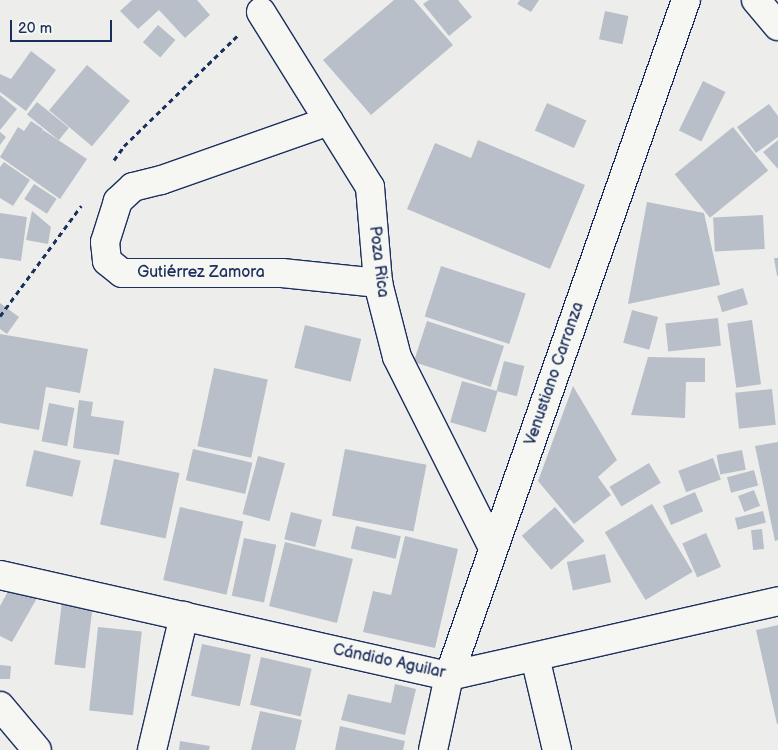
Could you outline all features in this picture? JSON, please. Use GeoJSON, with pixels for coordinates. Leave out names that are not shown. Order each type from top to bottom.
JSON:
{"type":"FeatureCollection","features":[{"type":"Feature","properties":{"kind":"street","name":"Venustiano Carranza"},"geometry":{"type":"LineString","coordinates":[[432,750],[448,676],[686,0]]}},
{"type":"Feature","properties":{"kind":"street"},"geometry":{"type":"LineString","coordinates":[[756,0],[778,26]]}},
{"type":"Feature","properties":{"kind":"street","name":"Poza Rica"},"geometry":{"type":"LineString","coordinates":[[262,12],[370,187],[378,283],[397,358],[493,548]]}},
{"type":"Feature","properties":{"kind":"street","name":"Gutiérrez Zamora"},"geometry":{"type":"LineString","coordinates":[[329,121],[161,180],[133,187],[118,201],[105,242],[107,261],[122,273],[282,273],[378,283]]}},
{"type":"Feature","properties":{"kind":"street","name":"Cándido Aguilar"},"geometry":{"type":"LineString","coordinates":[[0,575],[448,676],[778,601]]}},
{"type":"Feature","properties":{"kind":"street"},"geometry":{"type":"LineString","coordinates":[[152,750],[184,616]]}},
{"type":"Feature","properties":{"kind":"street"},"geometry":{"type":"LineString","coordinates":[[535,657],[557,750]]}},
{"type":"Feature","properties":{"kind":"street"},"geometry":{"type":"LineString","coordinates":[[0,706],[37,750]]}},
{"type":"Feature","properties":{"kind":"building"},"geometry":{"type":"Polygon","coordinates":[[[132,0],[197,0],[210,15],[185,38],[159,10],[138,29],[120,11],[132,0]]]}},
{"type":"Feature","properties":{"kind":"building"},"geometry":{"type":"Polygon","coordinates":[[[394,0],[414,0],[453,45],[371,115],[323,60],[394,0]]]}},
{"type":"Feature","properties":{"kind":"building"},"geometry":{"type":"Polygon","coordinates":[[[429,0],[458,0],[472,17],[449,36],[423,4],[429,0]]]}},
{"type":"Feature","properties":{"kind":"building"},"geometry":{"type":"Polygon","coordinates":[[[520,0],[539,0],[531,12],[517,4],[520,0]]]}},
{"type":"Feature","properties":{"kind":"building"},"geometry":{"type":"Polygon","coordinates":[[[605,11],[628,16],[622,44],[599,39],[605,11]]]}},
{"type":"Feature","properties":{"kind":"building"},"geometry":{"type":"Polygon","coordinates":[[[158,25],[175,40],[160,57],[143,42],[158,25]]]}},
{"type":"Feature","properties":{"kind":"building"},"geometry":{"type":"Polygon","coordinates":[[[31,51],[56,70],[26,111],[0,92],[0,74],[11,79],[31,51]]]}},
{"type":"Feature","properties":{"kind":"building"},"geometry":{"type":"Polygon","coordinates":[[[87,65],[130,101],[92,146],[49,110],[87,65]]]}},
{"type":"Feature","properties":{"kind":"building"},"geometry":{"type":"Polygon","coordinates":[[[703,81],[725,92],[701,141],[679,130],[703,81]]]}},
{"type":"Feature","properties":{"kind":"building"},"geometry":{"type":"Polygon","coordinates":[[[0,95],[17,109],[0,130],[0,95]]]}},
{"type":"Feature","properties":{"kind":"building"},"geometry":{"type":"Polygon","coordinates":[[[37,102],[69,128],[59,140],[27,114],[37,102]]]}},
{"type":"Feature","properties":{"kind":"building"},"geometry":{"type":"Polygon","coordinates":[[[547,103],[586,120],[574,148],[535,130],[547,103]]]}},
{"type":"Feature","properties":{"kind":"building"},"geometry":{"type":"Polygon","coordinates":[[[769,104],[778,116],[778,137],[756,153],[737,127],[769,104]]]}},
{"type":"Feature","properties":{"kind":"building"},"geometry":{"type":"Polygon","coordinates":[[[31,121],[43,129],[40,135],[43,130],[87,159],[60,199],[0,157],[18,127],[24,131],[31,121]]]}},
{"type":"Feature","properties":{"kind":"building"},"geometry":{"type":"Polygon","coordinates":[[[733,127],[768,171],[710,218],[675,174],[733,127]]]}},
{"type":"Feature","properties":{"kind":"building"},"geometry":{"type":"Polygon","coordinates":[[[0,132],[6,137],[0,145],[0,132]]]}},
{"type":"Feature","properties":{"kind":"building"},"geometry":{"type":"Polygon","coordinates":[[[478,140],[585,185],[550,269],[407,209],[435,143],[471,158],[478,140]]]}},
{"type":"Feature","properties":{"kind":"building"},"geometry":{"type":"Polygon","coordinates":[[[778,140],[778,169],[763,152],[778,140]]]}},
{"type":"Feature","properties":{"kind":"building"},"geometry":{"type":"Polygon","coordinates":[[[4,162],[30,180],[13,206],[0,198],[0,167],[4,162]]]}},
{"type":"Feature","properties":{"kind":"building"},"geometry":{"type":"Polygon","coordinates":[[[34,184],[57,199],[47,214],[24,199],[34,184]]]}},
{"type":"Feature","properties":{"kind":"building"},"geometry":{"type":"Polygon","coordinates":[[[647,202],[704,213],[720,285],[628,304],[647,202]]]}},
{"type":"Feature","properties":{"kind":"building"},"geometry":{"type":"Polygon","coordinates":[[[32,211],[51,227],[48,244],[26,240],[32,211]]]}},
{"type":"Feature","properties":{"kind":"building"},"geometry":{"type":"Polygon","coordinates":[[[0,213],[27,217],[21,261],[0,258],[0,213]]]}},
{"type":"Feature","properties":{"kind":"building"},"geometry":{"type":"Polygon","coordinates":[[[763,215],[765,249],[715,252],[713,218],[763,215]]]}},
{"type":"Feature","properties":{"kind":"building"},"geometry":{"type":"Polygon","coordinates":[[[774,258],[778,258],[778,276],[777,276],[774,258]]]}},
{"type":"Feature","properties":{"kind":"building"},"geometry":{"type":"Polygon","coordinates":[[[441,266],[526,294],[509,344],[425,316],[441,266]]]}},
{"type":"Feature","properties":{"kind":"building"},"geometry":{"type":"Polygon","coordinates":[[[743,288],[748,304],[722,312],[717,296],[743,288]]]}},
{"type":"Feature","properties":{"kind":"building"},"geometry":{"type":"Polygon","coordinates":[[[0,303],[19,317],[7,334],[0,329],[0,303]]]}},
{"type":"Feature","properties":{"kind":"building"},"geometry":{"type":"Polygon","coordinates":[[[632,310],[658,317],[649,350],[623,343],[632,310]]]}},
{"type":"Feature","properties":{"kind":"building"},"geometry":{"type":"Polygon","coordinates":[[[718,318],[721,346],[668,351],[665,324],[718,318]]]}},
{"type":"Feature","properties":{"kind":"building"},"geometry":{"type":"Polygon","coordinates":[[[752,320],[761,384],[736,388],[727,323],[752,320]]]}},
{"type":"Feature","properties":{"kind":"building"},"geometry":{"type":"Polygon","coordinates":[[[427,321],[504,346],[491,387],[414,362],[427,321]]]}},
{"type":"Feature","properties":{"kind":"building"},"geometry":{"type":"Polygon","coordinates":[[[305,325],[361,339],[351,382],[294,368],[305,325]]]}},
{"type":"Feature","properties":{"kind":"building"},"geometry":{"type":"Polygon","coordinates":[[[0,334],[88,349],[80,393],[46,387],[39,430],[0,423],[0,334]]]}},
{"type":"Feature","properties":{"kind":"building"},"geometry":{"type":"Polygon","coordinates":[[[648,357],[705,358],[705,382],[686,382],[685,418],[631,415],[648,357]]]}},
{"type":"Feature","properties":{"kind":"building"},"geometry":{"type":"Polygon","coordinates":[[[504,361],[524,366],[517,396],[497,391],[504,361]]]}},
{"type":"Feature","properties":{"kind":"building"},"geometry":{"type":"Polygon","coordinates":[[[214,368],[268,379],[251,458],[197,446],[214,368]]]}},
{"type":"Feature","properties":{"kind":"building"},"geometry":{"type":"Polygon","coordinates":[[[462,381],[498,391],[486,433],[450,422],[462,381]]]}},
{"type":"Feature","properties":{"kind":"building"},"geometry":{"type":"Polygon","coordinates":[[[573,386],[617,460],[598,477],[611,495],[574,524],[538,481],[573,386]]]}},
{"type":"Feature","properties":{"kind":"building"},"geometry":{"type":"Polygon","coordinates":[[[772,389],[776,425],[739,429],[735,393],[772,389]]]}},
{"type":"Feature","properties":{"kind":"building"},"geometry":{"type":"Polygon","coordinates":[[[79,400],[93,402],[91,416],[124,421],[119,455],[73,448],[79,400]]]}},
{"type":"Feature","properties":{"kind":"building"},"geometry":{"type":"Polygon","coordinates":[[[49,403],[75,408],[67,446],[42,441],[49,403]]]}},
{"type":"Feature","properties":{"kind":"building"},"geometry":{"type":"Polygon","coordinates":[[[778,442],[778,540],[775,541],[755,446],[778,442]]]}},
{"type":"Feature","properties":{"kind":"building"},"geometry":{"type":"Polygon","coordinates":[[[193,449],[252,463],[245,494],[186,480],[193,449]]]}},
{"type":"Feature","properties":{"kind":"building"},"geometry":{"type":"Polygon","coordinates":[[[345,449],[426,465],[414,532],[332,516],[345,449]]]}},
{"type":"Feature","properties":{"kind":"building"},"geometry":{"type":"Polygon","coordinates":[[[34,450],[81,461],[72,497],[26,486],[34,450]]]}},
{"type":"Feature","properties":{"kind":"building"},"geometry":{"type":"Polygon","coordinates":[[[742,450],[746,470],[720,475],[716,455],[742,450]]]}},
{"type":"Feature","properties":{"kind":"building"},"geometry":{"type":"Polygon","coordinates":[[[258,456],[285,463],[270,521],[242,514],[258,456]]]}},
{"type":"Feature","properties":{"kind":"building"},"geometry":{"type":"Polygon","coordinates":[[[713,458],[721,480],[686,492],[678,471],[713,458]]]}},
{"type":"Feature","properties":{"kind":"building"},"geometry":{"type":"Polygon","coordinates":[[[114,459],[180,473],[166,538],[100,525],[114,459]]]}},
{"type":"Feature","properties":{"kind":"building"},"geometry":{"type":"Polygon","coordinates":[[[649,463],[661,483],[621,506],[610,487],[649,463]]]}},
{"type":"Feature","properties":{"kind":"building"},"geometry":{"type":"Polygon","coordinates":[[[754,470],[758,485],[731,493],[727,477],[754,470]]]}},
{"type":"Feature","properties":{"kind":"building"},"geometry":{"type":"Polygon","coordinates":[[[754,490],[760,506],[744,512],[738,496],[754,490]]]}},
{"type":"Feature","properties":{"kind":"building"},"geometry":{"type":"Polygon","coordinates":[[[695,492],[703,511],[671,525],[663,506],[695,492]]]}},
{"type":"Feature","properties":{"kind":"building"},"geometry":{"type":"Polygon","coordinates":[[[652,504],[693,572],[646,600],[605,532],[652,504]]]}},
{"type":"Feature","properties":{"kind":"building"},"geometry":{"type":"Polygon","coordinates":[[[180,507],[243,522],[226,595],[163,580],[180,507]]]}},
{"type":"Feature","properties":{"kind":"building"},"geometry":{"type":"Polygon","coordinates":[[[555,507],[585,541],[551,570],[522,536],[555,507]]]}},
{"type":"Feature","properties":{"kind":"building"},"geometry":{"type":"Polygon","coordinates":[[[763,511],[766,523],[738,530],[735,518],[763,511]]]}},
{"type":"Feature","properties":{"kind":"building"},"geometry":{"type":"Polygon","coordinates":[[[291,512],[322,520],[315,547],[284,539],[291,512]]]}},
{"type":"Feature","properties":{"kind":"building"},"geometry":{"type":"Polygon","coordinates":[[[356,526],[401,536],[396,559],[351,548],[356,526]]]}},
{"type":"Feature","properties":{"kind":"building"},"geometry":{"type":"Polygon","coordinates":[[[762,529],[764,549],[753,550],[751,530],[762,529]]]}},
{"type":"Feature","properties":{"kind":"building"},"geometry":{"type":"Polygon","coordinates":[[[706,533],[721,567],[697,577],[682,544],[706,533]]]}},
{"type":"Feature","properties":{"kind":"building"},"geometry":{"type":"Polygon","coordinates":[[[405,536],[458,549],[435,648],[363,632],[373,591],[391,595],[405,536]]]}},
{"type":"Feature","properties":{"kind":"building"},"geometry":{"type":"Polygon","coordinates":[[[244,538],[276,545],[264,603],[232,596],[244,538]]]}},
{"type":"Feature","properties":{"kind":"building"},"geometry":{"type":"Polygon","coordinates":[[[285,542],[353,559],[337,623],[269,606],[285,542]]]}},
{"type":"Feature","properties":{"kind":"building"},"geometry":{"type":"Polygon","coordinates":[[[605,554],[611,582],[573,590],[567,562],[605,554]]]}},
{"type":"Feature","properties":{"kind":"building"},"geometry":{"type":"Polygon","coordinates":[[[12,584],[37,598],[12,642],[0,636],[0,606],[12,584]]]}},
{"type":"Feature","properties":{"kind":"building"},"geometry":{"type":"Polygon","coordinates":[[[62,602],[93,606],[85,668],[54,665],[62,602]]]}},
{"type":"Feature","properties":{"kind":"building"},"geometry":{"type":"Polygon","coordinates":[[[778,625],[778,724],[777,724],[756,630],[778,625]]]}},
{"type":"Feature","properties":{"kind":"building"},"geometry":{"type":"Polygon","coordinates":[[[98,627],[142,632],[133,715],[89,711],[98,627]]]}},
{"type":"Feature","properties":{"kind":"building"},"geometry":{"type":"Polygon","coordinates":[[[202,644],[251,654],[240,706],[191,696],[202,644]]]}},
{"type":"Feature","properties":{"kind":"building"},"geometry":{"type":"Polygon","coordinates":[[[261,657],[312,669],[301,716],[250,705],[261,657]]]}},
{"type":"Feature","properties":{"kind":"building"},"geometry":{"type":"Polygon","coordinates":[[[0,665],[11,666],[10,679],[0,679],[0,665]]]}},
{"type":"Feature","properties":{"kind":"building"},"geometry":{"type":"Polygon","coordinates":[[[395,684],[416,689],[405,735],[341,720],[348,694],[391,703],[395,684]]]}},
{"type":"Feature","properties":{"kind":"building"},"geometry":{"type":"Polygon","coordinates":[[[260,711],[302,720],[295,750],[251,750],[260,711]]]}},
{"type":"Feature","properties":{"kind":"building"},"geometry":{"type":"Polygon","coordinates":[[[340,726],[405,741],[403,750],[335,750],[340,726]]]}},
{"type":"Feature","properties":{"kind":"building"},"geometry":{"type":"Polygon","coordinates":[[[180,741],[210,746],[209,750],[179,750],[180,741]]]}}]}
